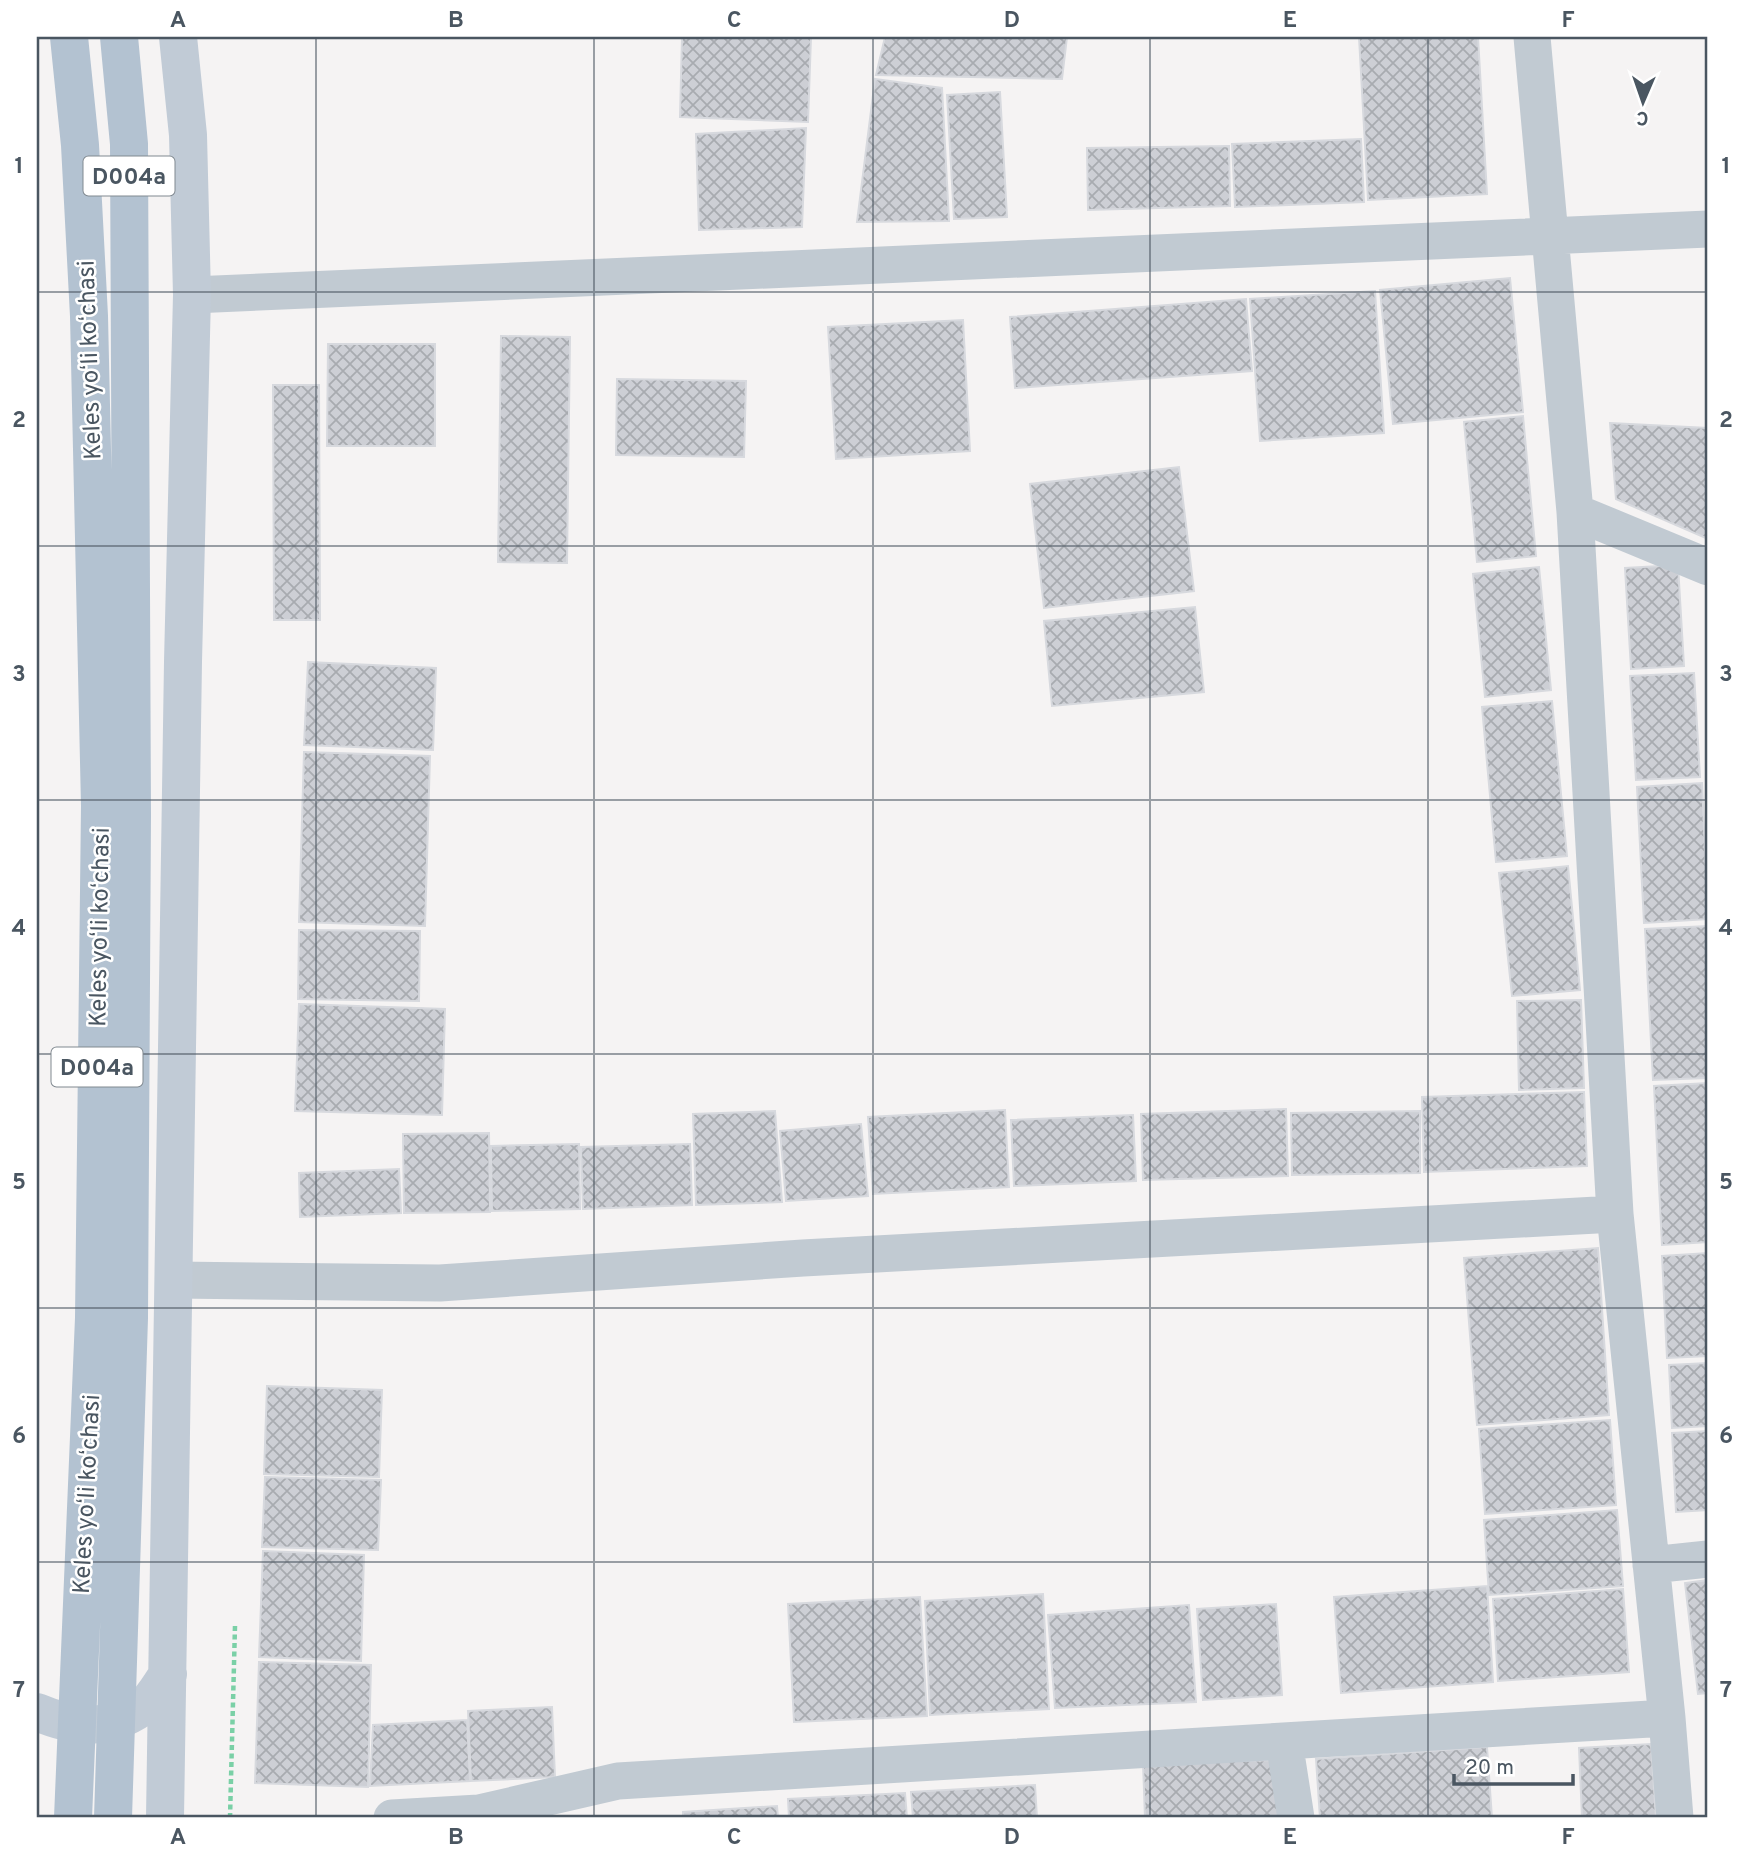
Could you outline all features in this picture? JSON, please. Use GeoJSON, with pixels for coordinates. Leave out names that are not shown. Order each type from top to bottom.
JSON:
{"type":"FeatureCollection","features":[{"type":"Feature","properties":{"kind":"main road","name":"Keles yoʻli koʻchasi"},"geometry":{"type":"LineString","coordinates":[[69,37],[80,145],[89,316],[100,861],[94,1318],[73,1818]]}},
{"type":"Feature","properties":{"kind":"main road","name":"Keles yoʻli koʻchasi"},"geometry":{"type":"LineString","coordinates":[[113,1818],[129,1318],[132,829],[129,144],[119,37]]}},
{"type":"Feature","properties":{"kind":"main road"},"geometry":{"type":"LineString","coordinates":[[165,1818],[183,662],[192,295],[188,135],[178,37]]}},
{"type":"Feature","properties":{"kind":"main road"},"geometry":{"type":"LineString","coordinates":[[37,1712],[85,1726],[117,1720],[143,1707],[168,1674]]}},
{"type":"Feature","properties":{"kind":"street"},"geometry":{"type":"LineString","coordinates":[[1532,37],[1575,512],[1615,1214],[1675,1818]]}},
{"type":"Feature","properties":{"kind":"street"},"geometry":{"type":"LineString","coordinates":[[192,295],[1708,229]]}},
{"type":"Feature","properties":{"kind":"street"},"geometry":{"type":"LineString","coordinates":[[1575,512],[1708,567]]}},
{"type":"Feature","properties":{"kind":"street"},"geometry":{"type":"LineString","coordinates":[[174,1280],[440,1283],[816,1258],[1615,1214]]}},
{"type":"Feature","properties":{"kind":"street"},"geometry":{"type":"LineString","coordinates":[[1651,1566],[1708,1559]]}},
{"type":"Feature","properties":{"kind":"street"},"geometry":{"type":"LineString","coordinates":[[392,1818],[479,1813],[618,1781],[1667,1718]]}},
{"type":"Feature","properties":{"kind":"street"},"geometry":{"type":"LineString","coordinates":[[1284,1741],[1296,1818]]}},
{"type":"Feature","properties":{"kind":"path"},"geometry":{"type":"LineString","coordinates":[[230,1818],[235,1626]]}},
{"type":"Feature","properties":{"kind":"building"},"geometry":{"type":"Polygon","coordinates":[[[682,37],[811,37],[808,122],[680,117],[682,37]]]}},
{"type":"Feature","properties":{"kind":"building"},"geometry":{"type":"Polygon","coordinates":[[[885,37],[1067,37],[1062,79],[876,75],[885,37]]]}},
{"type":"Feature","properties":{"kind":"building"},"geometry":{"type":"Polygon","coordinates":[[[1359,37],[1478,37],[1487,194],[1368,200],[1359,37]]]}},
{"type":"Feature","properties":{"kind":"building"},"geometry":{"type":"Polygon","coordinates":[[[875,79],[942,88],[949,221],[857,222],[875,79]]]}},
{"type":"Feature","properties":{"kind":"building"},"geometry":{"type":"Polygon","coordinates":[[[1000,92],[1007,217],[954,219],[947,95],[1000,92]]]}},
{"type":"Feature","properties":{"kind":"building"},"geometry":{"type":"Polygon","coordinates":[[[806,128],[802,227],[699,230],[696,134],[806,128]]]}},
{"type":"Feature","properties":{"kind":"building"},"geometry":{"type":"Polygon","coordinates":[[[1361,139],[1364,202],[1235,207],[1232,144],[1361,139]]]}},
{"type":"Feature","properties":{"kind":"building"},"geometry":{"type":"Polygon","coordinates":[[[1229,146],[1230,206],[1088,210],[1087,148],[1229,146]]]}},
{"type":"Feature","properties":{"kind":"building"},"geometry":{"type":"Polygon","coordinates":[[[1510,278],[1523,412],[1393,424],[1380,290],[1510,278]]]}},
{"type":"Feature","properties":{"kind":"building"},"geometry":{"type":"Polygon","coordinates":[[[1375,291],[1384,433],[1260,441],[1250,299],[1375,291]]]}},
{"type":"Feature","properties":{"kind":"building"},"geometry":{"type":"Polygon","coordinates":[[[1246,299],[1252,371],[1015,388],[1010,317],[1246,299]]]}},
{"type":"Feature","properties":{"kind":"building"},"geometry":{"type":"Polygon","coordinates":[[[963,320],[970,451],[836,459],[828,327],[963,320]]]}},
{"type":"Feature","properties":{"kind":"building"},"geometry":{"type":"Polygon","coordinates":[[[501,336],[570,337],[567,563],[498,562],[501,336]]]}},
{"type":"Feature","properties":{"kind":"building"},"geometry":{"type":"Polygon","coordinates":[[[328,344],[435,344],[435,446],[327,446],[328,344]]]}},
{"type":"Feature","properties":{"kind":"building"},"geometry":{"type":"Polygon","coordinates":[[[617,379],[746,381],[744,457],[616,455],[617,379]]]}},
{"type":"Feature","properties":{"kind":"building"},"geometry":{"type":"Polygon","coordinates":[[[273,385],[319,385],[320,620],[274,620],[273,385]]]}},
{"type":"Feature","properties":{"kind":"building"},"geometry":{"type":"Polygon","coordinates":[[[1523,416],[1536,556],[1477,562],[1464,422],[1523,416]]]}},
{"type":"Feature","properties":{"kind":"building"},"geometry":{"type":"Polygon","coordinates":[[[1610,423],[1708,428],[1708,539],[1616,499],[1610,423]]]}},
{"type":"Feature","properties":{"kind":"building"},"geometry":{"type":"Polygon","coordinates":[[[1179,467],[1194,591],[1044,608],[1030,484],[1179,467]]]}},
{"type":"Feature","properties":{"kind":"building"},"geometry":{"type":"Polygon","coordinates":[[[1678,565],[1684,666],[1631,669],[1625,568],[1678,565]]]}},
{"type":"Feature","properties":{"kind":"building"},"geometry":{"type":"Polygon","coordinates":[[[1539,567],[1551,690],[1485,697],[1473,574],[1539,567]]]}},
{"type":"Feature","properties":{"kind":"building"},"geometry":{"type":"Polygon","coordinates":[[[1195,607],[1204,692],[1052,706],[1044,621],[1195,607]]]}},
{"type":"Feature","properties":{"kind":"building"},"geometry":{"type":"Polygon","coordinates":[[[308,662],[436,668],[433,750],[304,745],[308,662]]]}},
{"type":"Feature","properties":{"kind":"building"},"geometry":{"type":"Polygon","coordinates":[[[1694,673],[1700,777],[1636,780],[1630,676],[1694,673]]]}},
{"type":"Feature","properties":{"kind":"building"},"geometry":{"type":"Polygon","coordinates":[[[1552,701],[1567,856],[1496,862],[1482,707],[1552,701]]]}},
{"type":"Feature","properties":{"kind":"building"},"geometry":{"type":"Polygon","coordinates":[[[304,752],[430,756],[425,926],[299,922],[304,752]]]}},
{"type":"Feature","properties":{"kind":"building"},"geometry":{"type":"Polygon","coordinates":[[[1702,783],[1708,919],[1644,923],[1637,787],[1702,783]]]}},
{"type":"Feature","properties":{"kind":"building"},"geometry":{"type":"Polygon","coordinates":[[[1568,866],[1580,990],[1512,996],[1499,873],[1568,866]]]}},
{"type":"Feature","properties":{"kind":"building"},"geometry":{"type":"Polygon","coordinates":[[[1708,926],[1708,1078],[1653,1080],[1645,929],[1708,926]]]}},
{"type":"Feature","properties":{"kind":"building"},"geometry":{"type":"Polygon","coordinates":[[[299,930],[420,931],[419,1001],[298,999],[299,930]]]}},
{"type":"Feature","properties":{"kind":"building"},"geometry":{"type":"Polygon","coordinates":[[[1581,1000],[1584,1088],[1519,1090],[1517,1001],[1581,1000]]]}},
{"type":"Feature","properties":{"kind":"building"},"geometry":{"type":"Polygon","coordinates":[[[299,1004],[445,1009],[442,1115],[295,1111],[299,1004]]]}},
{"type":"Feature","properties":{"kind":"building"},"geometry":{"type":"Polygon","coordinates":[[[1708,1083],[1708,1242],[1662,1245],[1654,1086],[1708,1083]]]}},
{"type":"Feature","properties":{"kind":"building"},"geometry":{"type":"Polygon","coordinates":[[[1584,1092],[1587,1166],[1424,1172],[1422,1097],[1584,1092]]]}},
{"type":"Feature","properties":{"kind":"building"},"geometry":{"type":"Polygon","coordinates":[[[1286,1109],[1288,1176],[1143,1180],[1141,1114],[1286,1109]]]}},
{"type":"Feature","properties":{"kind":"building"},"geometry":{"type":"Polygon","coordinates":[[[1005,1110],[1009,1187],[873,1194],[868,1117],[1005,1110]]]}},
{"type":"Feature","properties":{"kind":"building"},"geometry":{"type":"Polygon","coordinates":[[[775,1111],[782,1202],[696,1205],[693,1114],[775,1111]]]}},
{"type":"Feature","properties":{"kind":"building"},"geometry":{"type":"Polygon","coordinates":[[[1420,1111],[1420,1173],[1292,1175],[1291,1113],[1420,1111]]]}},
{"type":"Feature","properties":{"kind":"building"},"geometry":{"type":"Polygon","coordinates":[[[1133,1115],[1136,1181],[1014,1186],[1011,1120],[1133,1115]]]}},
{"type":"Feature","properties":{"kind":"building"},"geometry":{"type":"Polygon","coordinates":[[[861,1124],[868,1196],[786,1201],[780,1131],[861,1124]]]}},
{"type":"Feature","properties":{"kind":"building"},"geometry":{"type":"Polygon","coordinates":[[[489,1133],[490,1212],[404,1213],[403,1134],[489,1133]]]}},
{"type":"Feature","properties":{"kind":"building"},"geometry":{"type":"Polygon","coordinates":[[[579,1144],[580,1209],[492,1211],[491,1146],[579,1144]]]}},
{"type":"Feature","properties":{"kind":"building"},"geometry":{"type":"Polygon","coordinates":[[[690,1144],[692,1205],[583,1209],[581,1147],[690,1144]]]}},
{"type":"Feature","properties":{"kind":"building"},"geometry":{"type":"Polygon","coordinates":[[[399,1169],[401,1213],[300,1217],[299,1173],[399,1169]]]}},
{"type":"Feature","properties":{"kind":"building"},"geometry":{"type":"Polygon","coordinates":[[[1598,1248],[1609,1415],[1477,1425],[1464,1258],[1598,1248]]]}},
{"type":"Feature","properties":{"kind":"building"},"geometry":{"type":"Polygon","coordinates":[[[1708,1253],[1708,1356],[1667,1358],[1662,1256],[1708,1253]]]}},
{"type":"Feature","properties":{"kind":"building"},"geometry":{"type":"Polygon","coordinates":[[[1708,1363],[1708,1426],[1672,1428],[1669,1365],[1708,1363]]]}},
{"type":"Feature","properties":{"kind":"building"},"geometry":{"type":"Polygon","coordinates":[[[267,1386],[382,1390],[379,1477],[264,1474],[267,1386]]]}},
{"type":"Feature","properties":{"kind":"building"},"geometry":{"type":"Polygon","coordinates":[[[1610,1420],[1616,1505],[1485,1514],[1479,1429],[1610,1420]]]}},
{"type":"Feature","properties":{"kind":"building"},"geometry":{"type":"Polygon","coordinates":[[[1708,1431],[1708,1510],[1676,1512],[1672,1433],[1708,1431]]]}},
{"type":"Feature","properties":{"kind":"building"},"geometry":{"type":"Polygon","coordinates":[[[265,1477],[381,1480],[378,1550],[262,1547],[265,1477]]]}},
{"type":"Feature","properties":{"kind":"building"},"geometry":{"type":"Polygon","coordinates":[[[1617,1510],[1623,1586],[1489,1595],[1484,1520],[1617,1510]]]}},
{"type":"Feature","properties":{"kind":"building"},"geometry":{"type":"Polygon","coordinates":[[[263,1551],[364,1555],[361,1661],[259,1657],[263,1551]]]}},
{"type":"Feature","properties":{"kind":"building"},"geometry":{"type":"Polygon","coordinates":[[[1708,1580],[1708,1693],[1698,1694],[1685,1583],[1708,1580]]]}},
{"type":"Feature","properties":{"kind":"building"},"geometry":{"type":"Polygon","coordinates":[[[1487,1586],[1493,1682],[1341,1693],[1334,1597],[1487,1586]]]}},
{"type":"Feature","properties":{"kind":"building"},"geometry":{"type":"Polygon","coordinates":[[[1623,1589],[1629,1672],[1498,1681],[1493,1599],[1623,1589]]]}},
{"type":"Feature","properties":{"kind":"building"},"geometry":{"type":"Polygon","coordinates":[[[1043,1594],[1049,1709],[930,1715],[925,1601],[1043,1594]]]}},
{"type":"Feature","properties":{"kind":"building"},"geometry":{"type":"Polygon","coordinates":[[[920,1597],[927,1716],[794,1722],[788,1604],[920,1597]]]}},
{"type":"Feature","properties":{"kind":"building"},"geometry":{"type":"Polygon","coordinates":[[[1276,1604],[1282,1695],[1203,1700],[1197,1609],[1276,1604]]]}},
{"type":"Feature","properties":{"kind":"building"},"geometry":{"type":"Polygon","coordinates":[[[1189,1605],[1196,1702],[1055,1708],[1048,1615],[1189,1605]]]}},
{"type":"Feature","properties":{"kind":"building"},"geometry":{"type":"Polygon","coordinates":[[[259,1662],[371,1665],[368,1787],[255,1783],[259,1662]]]}},
{"type":"Feature","properties":{"kind":"building"},"geometry":{"type":"Polygon","coordinates":[[[552,1707],[555,1777],[471,1781],[468,1711],[552,1707]]]}},
{"type":"Feature","properties":{"kind":"building"},"geometry":{"type":"Polygon","coordinates":[[[467,1720],[470,1781],[370,1786],[373,1725],[467,1720]]]}},
{"type":"Feature","properties":{"kind":"building"},"geometry":{"type":"Polygon","coordinates":[[[1651,1744],[1656,1818],[1582,1818],[1579,1748],[1651,1744]]]}},
{"type":"Feature","properties":{"kind":"building"},"geometry":{"type":"Polygon","coordinates":[[[1487,1747],[1492,1818],[1320,1818],[1316,1759],[1487,1747]]]}},
{"type":"Feature","properties":{"kind":"building"},"geometry":{"type":"Polygon","coordinates":[[[1283,1760],[1284,1818],[1145,1818],[1143,1763],[1283,1760]]]}},
{"type":"Feature","properties":{"kind":"building"},"geometry":{"type":"Polygon","coordinates":[[[1035,1785],[1037,1818],[913,1818],[911,1792],[1035,1785]]]}},
{"type":"Feature","properties":{"kind":"building"},"geometry":{"type":"Polygon","coordinates":[[[905,1793],[907,1818],[789,1818],[788,1799],[905,1793]]]}},
{"type":"Feature","properties":{"kind":"building"},"geometry":{"type":"Polygon","coordinates":[[[777,1806],[778,1818],[683,1818],[683,1812],[777,1806]]]}}]}
